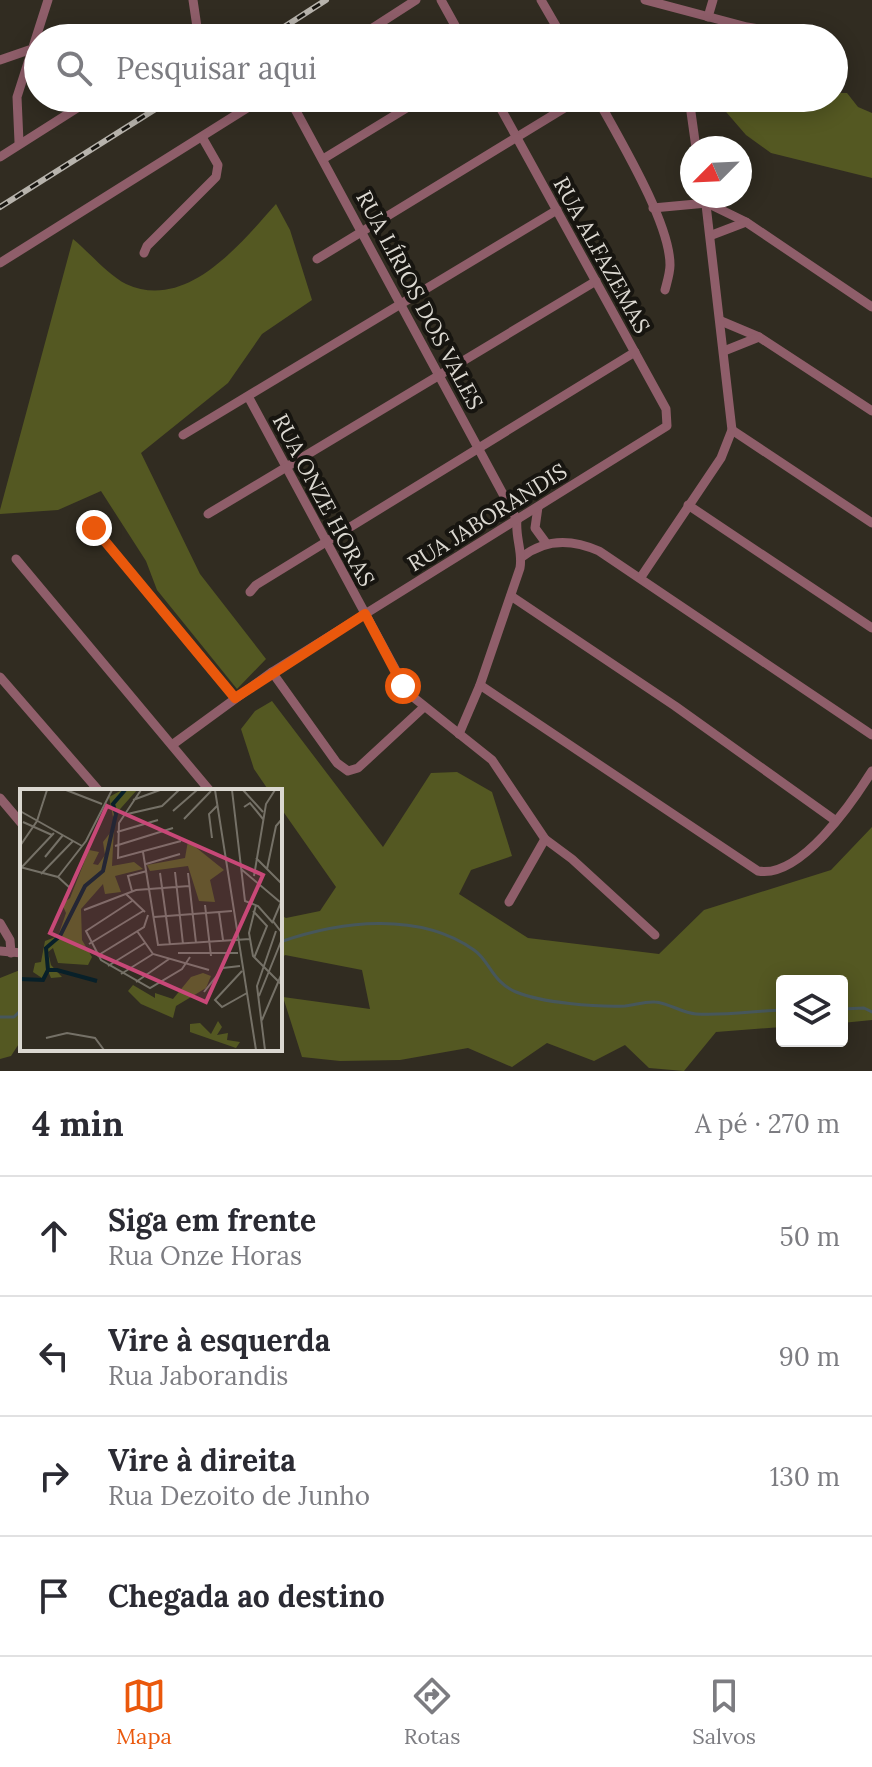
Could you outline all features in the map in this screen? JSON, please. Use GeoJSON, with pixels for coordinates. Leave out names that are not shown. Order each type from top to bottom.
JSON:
{"type":"FeatureCollection","features":[{"type":"Feature","properties":{"kind":"street"},"geometry":{"type":"LineString","coordinates":[[39,24],[48,0]]}},
{"type":"Feature","properties":{"kind":"street"},"geometry":{"type":"LineString","coordinates":[[193,0],[197,24]]}},
{"type":"Feature","properties":{"kind":"street"},"geometry":{"type":"LineString","coordinates":[[379,24],[416,0]]}},
{"type":"Feature","properties":{"kind":"street"},"geometry":{"type":"LineString","coordinates":[[441,0],[454,24]]}},
{"type":"Feature","properties":{"kind":"street"},"geometry":{"type":"LineString","coordinates":[[541,0],[555,24]]}},
{"type":"Feature","properties":{"kind":"street"},"geometry":{"type":"LineString","coordinates":[[645,0],[743,24]]}},
{"type":"Feature","properties":{"kind":"street"},"geometry":{"type":"LineString","coordinates":[[708,17],[713,0]]}},
{"type":"Feature","properties":{"kind":"street"},"geometry":{"type":"LineString","coordinates":[[0,60],[24,52]]}},
{"type":"Feature","properties":{"kind":"street"},"geometry":{"type":"LineString","coordinates":[[19,142],[17,97],[24,70]]}},
{"type":"Feature","properties":{"kind":"street"},"geometry":{"type":"LineString","coordinates":[[0,157],[69,112]]}},
{"type":"Feature","properties":{"kind":"street"},"geometry":{"type":"LineString","coordinates":[[0,263],[238,112]]}},
{"type":"Feature","properties":{"kind":"street","name":"RUA LÍRIOS DOS VALES"},"geometry":{"type":"LineString","coordinates":[[297,112],[517,520]]}},
{"type":"Feature","properties":{"kind":"street"},"geometry":{"type":"LineString","coordinates":[[323,159],[400,112]]}},
{"type":"Feature","properties":{"kind":"street","name":"RUA ALFAZEMAS"},"geometry":{"type":"LineString","coordinates":[[503,112],[666,409],[669,421],[663,429]]}},
{"type":"Feature","properties":{"kind":"street"},"geometry":{"type":"LineString","coordinates":[[317,259],[558,112]]}},
{"type":"Feature","properties":{"kind":"street"},"geometry":{"type":"LineString","coordinates":[[605,112],[638,171],[653,208],[670,265],[665,290]]}},
{"type":"Feature","properties":{"kind":"street"},"geometry":{"type":"LineString","coordinates":[[691,112],[694,136]]}},
{"type":"Feature","properties":{"kind":"street"},"geometry":{"type":"LineString","coordinates":[[144,253],[147,246],[216,177],[217,162],[202,137]]}},
{"type":"Feature","properties":{"kind":"street"},"geometry":{"type":"LineString","coordinates":[[653,208],[680,204]]}},
{"type":"Feature","properties":{"kind":"street"},"geometry":{"type":"LineString","coordinates":[[641,577],[721,458],[732,430],[707,208]]}},
{"type":"Feature","properties":{"kind":"street"},"geometry":{"type":"LineString","coordinates":[[721,208],[872,307]]}},
{"type":"Feature","properties":{"kind":"street"},"geometry":{"type":"LineString","coordinates":[[183,435],[557,210]]}},
{"type":"Feature","properties":{"kind":"street"},"geometry":{"type":"LineString","coordinates":[[712,235],[746,222]]}},
{"type":"Feature","properties":{"kind":"street"},"geometry":{"type":"LineString","coordinates":[[208,514],[596,281]]}},
{"type":"Feature","properties":{"kind":"street"},"geometry":{"type":"LineString","coordinates":[[721,321],[759,337],[872,411]]}},
{"type":"Feature","properties":{"kind":"street"},"geometry":{"type":"LineString","coordinates":[[724,351],[759,337]]}},
{"type":"Feature","properties":{"kind":"street"},"geometry":{"type":"LineString","coordinates":[[250,592],[256,585],[635,352]]}},
{"type":"Feature","properties":{"kind":"street","name":"RUA ONZE HORAS"},"geometry":{"type":"LineString","coordinates":[[249,398],[403,686],[424,707],[492,760],[545,839],[572,859],[655,935]]}},
{"type":"Feature","properties":{"kind":"street","name":"RUA JABORANDIS"},"geometry":{"type":"LineString","coordinates":[[172,745],[272,672],[663,429]]}},
{"type":"Feature","properties":{"kind":"street"},"geometry":{"type":"LineString","coordinates":[[732,430],[872,523]]}},
{"type":"Feature","properties":{"kind":"street"},"geometry":{"type":"LineString","coordinates":[[688,505],[872,628]]}},
{"type":"Feature","properties":{"kind":"street"},"geometry":{"type":"LineString","coordinates":[[538,507],[535,528],[546,543]]}},
{"type":"Feature","properties":{"kind":"street"},"geometry":{"type":"LineString","coordinates":[[459,734],[480,685],[522,557],[516,536],[517,520]]}},
{"type":"Feature","properties":{"kind":"street"},"geometry":{"type":"LineString","coordinates":[[94,528],[235,698]]}},
{"type":"Feature","properties":{"kind":"street"},"geometry":{"type":"LineString","coordinates":[[522,557],[546,543],[583,543],[641,577],[872,735]]}},
{"type":"Feature","properties":{"kind":"street"},"geometry":{"type":"LineString","coordinates":[[16,559],[208,789]]}},
{"type":"Feature","properties":{"kind":"street"},"geometry":{"type":"LineString","coordinates":[[511,596],[675,706],[836,821]]}},
{"type":"Feature","properties":{"kind":"street"},"geometry":{"type":"LineString","coordinates":[[272,672],[337,763],[348,771],[358,768],[424,707]]}},
{"type":"Feature","properties":{"kind":"street"},"geometry":{"type":"LineString","coordinates":[[0,677],[97,789]]}},
{"type":"Feature","properties":{"kind":"street"},"geometry":{"type":"LineString","coordinates":[[480,685],[758,871],[770,874],[797,861],[836,821],[872,771]]}},
{"type":"Feature","properties":{"kind":"street"},"geometry":{"type":"LineString","coordinates":[[0,798],[20,822]]}},
{"type":"Feature","properties":{"kind":"street"},"geometry":{"type":"LineString","coordinates":[[509,902],[545,839]]}},
{"type":"Feature","properties":{"kind":"street"},"geometry":{"type":"LineString","coordinates":[[0,923],[10,940],[11,952]]}},
{"type":"Feature","properties":{"kind":"green space"},"geometry":{"type":"Polygon","coordinates":[[[848,94],[858,107],[872,113],[872,178],[771,153],[752,139],[752,136],[747,136],[726,112],[848,112],[848,94]]]}},
{"type":"Feature","properties":{"kind":"green space"},"geometry":{"type":"Polygon","coordinates":[[[276,204],[290,230],[312,300],[262,334],[228,383],[141,453],[200,574],[266,659],[237,689],[157,590],[146,561],[101,491],[58,510],[0,514],[0,510],[73,239],[126,284],[149,290],[170,289],[211,269],[276,204]]]}},
{"type":"Feature","properties":{"kind":"green space"},"geometry":{"type":"Polygon","coordinates":[[[272,701],[383,847],[431,773],[457,772],[492,792],[512,856],[471,870],[459,894],[528,938],[659,954],[704,910],[831,870],[872,827],[872,1020],[848,1022],[848,975],[776,975],[776,1027],[716,1032],[684,1071],[649,1068],[625,1045],[594,1061],[547,1043],[512,1067],[468,1048],[400,1060],[340,1061],[302,1057],[283,997],[370,1009],[362,970],[285,955],[282,958],[282,916],[286,918],[320,911],[336,887],[282,810],[282,789],[268,789],[254,769],[241,729],[255,711],[272,701]]]}},
{"type":"Feature","properties":{"kind":"green space"},"geometry":{"type":"Polygon","coordinates":[[[20,970],[20,1042],[11,1056],[0,1059],[0,978],[20,970]]]}},
{"type":"Feature","properties":{"kind":"waterway"},"geometry":{"type":"LineString","coordinates":[[282,941],[353,925],[404,925],[429,929],[452,938],[474,950],[508,988],[540,999],[599,1006],[655,1002],[696,1014],[776,1010]]}},
{"type":"Feature","properties":{"kind":"waterway"},"geometry":{"type":"LineString","coordinates":[[848,1009],[864,1008],[872,1012]]}},
{"type":"Feature","properties":{"kind":"waterway"},"geometry":{"type":"LineString","coordinates":[[0,1017],[14,1017],[20,1011]]}},
{"type":"Feature","properties":{"kind":"railway"},"geometry":{"type":"LineString","coordinates":[[289,24],[326,0]]}},
{"type":"Feature","properties":{"kind":"railway"},"geometry":{"type":"LineString","coordinates":[[0,207],[151,112]]}},
{"type":"Feature","properties":{"kind":"route"},"geometry":{"type":"LineString","coordinates":[[94,528],[235,698],[365,614],[403,686]]}}]}
